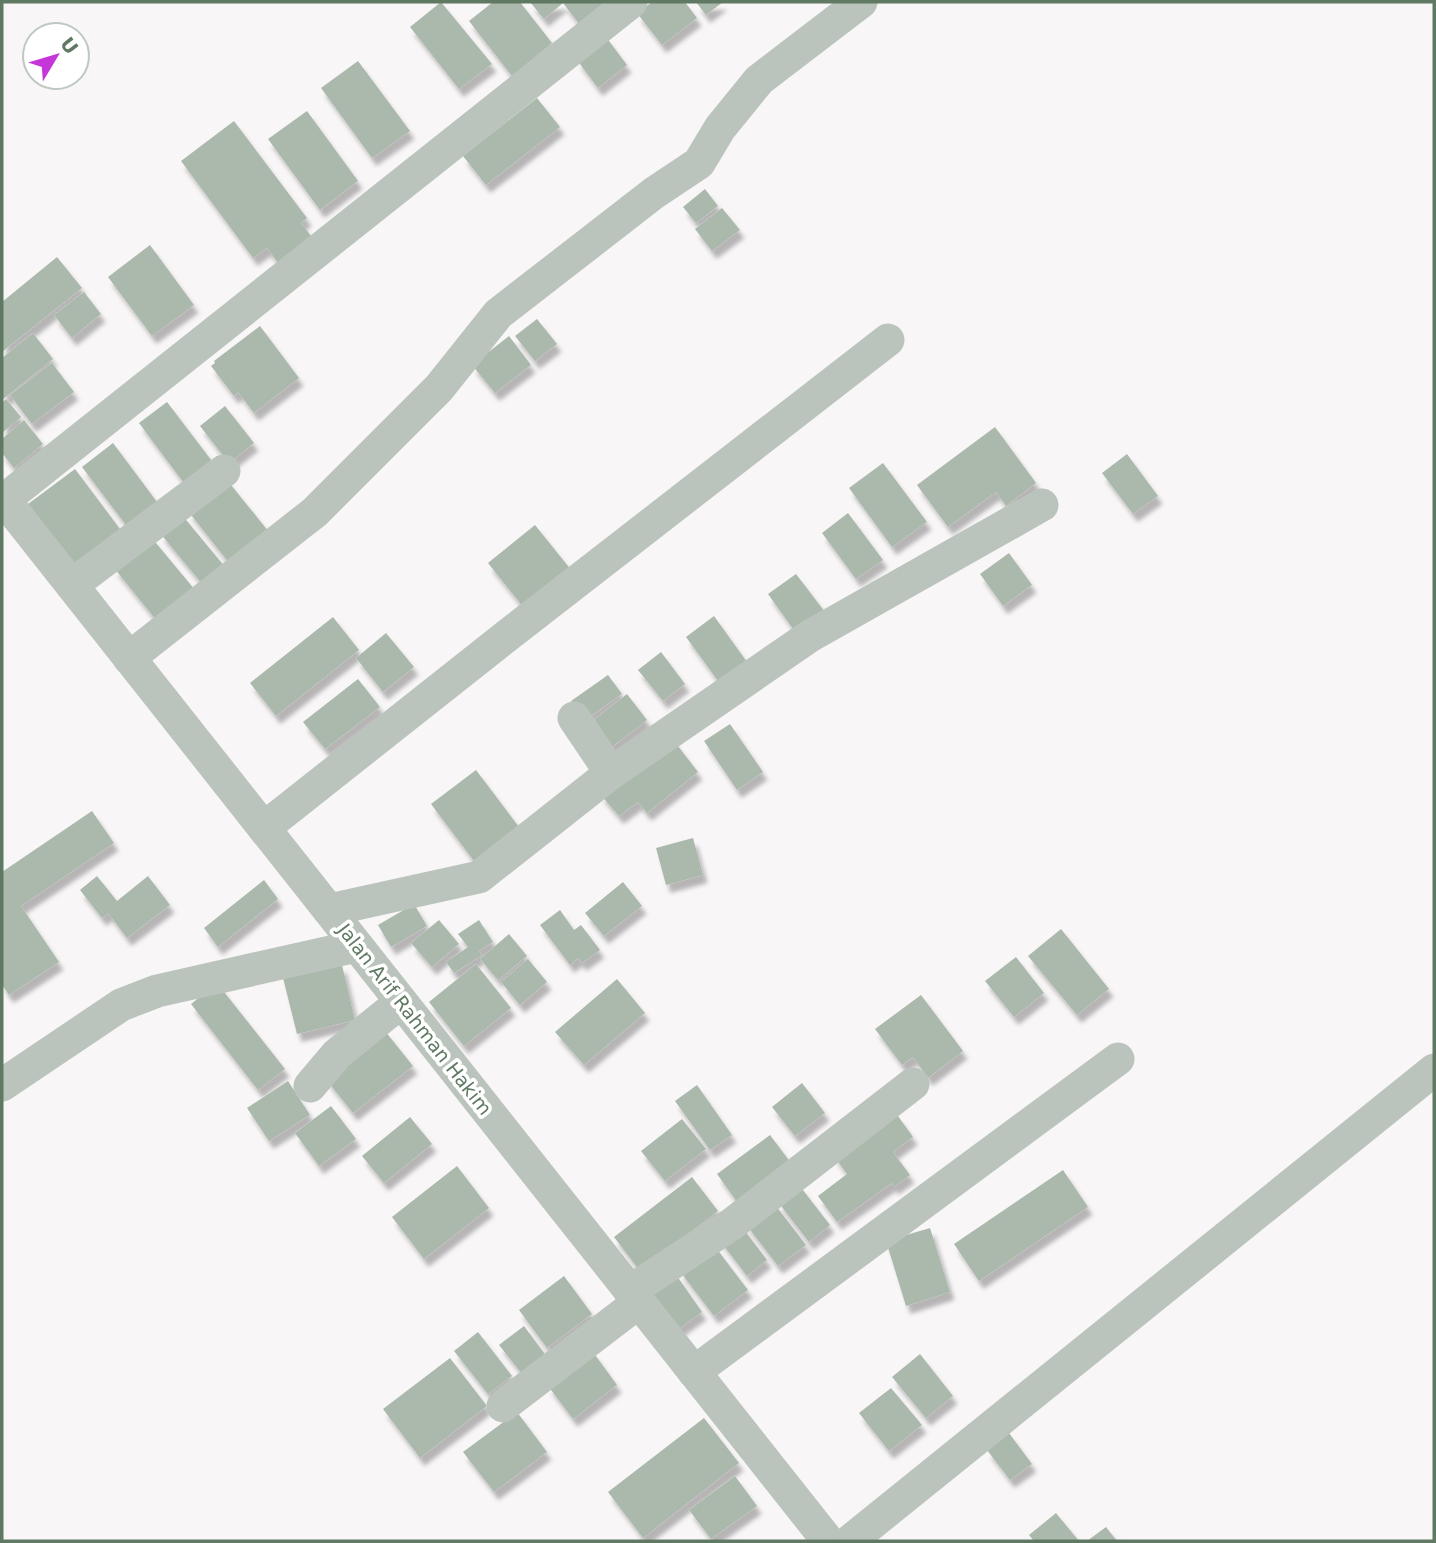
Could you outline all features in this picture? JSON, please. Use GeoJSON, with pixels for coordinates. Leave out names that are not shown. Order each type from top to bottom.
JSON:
{"type":"FeatureCollection","features":[{"type":"Feature","properties":{"kind":"street"},"geometry":{"type":"LineString","coordinates":[[3,499],[631,2]]}},
{"type":"Feature","properties":{"kind":"street"},"geometry":{"type":"LineString","coordinates":[[129,658],[315,512],[439,388],[498,314],[654,193],[699,163],[720,128],[759,80],[861,2]]}},
{"type":"Feature","properties":{"kind":"street"},"geometry":{"type":"LineString","coordinates":[[264,828],[888,340]]}},
{"type":"Feature","properties":{"kind":"street"},"geometry":{"type":"LineString","coordinates":[[72,585],[224,471]]}},
{"type":"Feature","properties":{"kind":"street","name":"Jalan Arif Rahman Hakim"},"geometry":{"type":"LineString","coordinates":[[3,499],[828,1541]]}},
{"type":"Feature","properties":{"kind":"street"},"geometry":{"type":"LineString","coordinates":[[2,1085],[121,1004],[343,929],[479,877],[611,773],[810,636],[1042,505]]}},
{"type":"Feature","properties":{"kind":"street"},"geometry":{"type":"LineString","coordinates":[[574,718],[611,773]]}},
{"type":"Feature","properties":{"kind":"street"},"geometry":{"type":"LineString","coordinates":[[310,1086],[337,1054],[401,1002]]}},
{"type":"Feature","properties":{"kind":"street"},"geometry":{"type":"LineString","coordinates":[[694,1372],[1118,1059]]}},
{"type":"Feature","properties":{"kind":"street"},"geometry":{"type":"LineString","coordinates":[[850,1541],[1434,1070]]}},
{"type":"Feature","properties":{"kind":"street"},"geometry":{"type":"LineString","coordinates":[[503,1406],[635,1296],[913,1084]]}},
{"type":"Feature","properties":{"kind":"building"},"geometry":{"type":"Polygon","coordinates":[[[441,2],[492,64],[459,89],[410,27],[441,2]]]}},
{"type":"Feature","properties":{"kind":"building"},"geometry":{"type":"Polygon","coordinates":[[[493,2],[520,2],[552,43],[512,76],[469,21],[493,2]]]}},
{"type":"Feature","properties":{"kind":"building"},"geometry":{"type":"Polygon","coordinates":[[[530,2],[617,2],[583,29],[563,3],[544,19],[530,2]]]}},
{"type":"Feature","properties":{"kind":"building"},"geometry":{"type":"Polygon","coordinates":[[[652,2],[685,2],[697,18],[662,45],[637,13],[652,2]]]}},
{"type":"Feature","properties":{"kind":"building"},"geometry":{"type":"Polygon","coordinates":[[[696,2],[723,2],[706,15],[696,2]]]}},
{"type":"Feature","properties":{"kind":"building"},"geometry":{"type":"Polygon","coordinates":[[[606,37],[627,65],[598,88],[577,60],[606,37]]]}},
{"type":"Feature","properties":{"kind":"building"},"geometry":{"type":"Polygon","coordinates":[[[358,61],[410,131],[372,158],[321,88],[358,61]]]}},
{"type":"Feature","properties":{"kind":"building"},"geometry":{"type":"Polygon","coordinates":[[[537,98],[560,127],[486,185],[463,156],[537,98]]]}},
{"type":"Feature","properties":{"kind":"building"},"geometry":{"type":"Polygon","coordinates":[[[307,111],[358,181],[320,210],[268,139],[307,111]]]}},
{"type":"Feature","properties":{"kind":"building"},"geometry":{"type":"Polygon","coordinates":[[[234,121],[307,218],[301,223],[318,245],[284,271],[267,248],[253,258],[181,161],[234,121]]]}},
{"type":"Feature","properties":{"kind":"building"},"geometry":{"type":"Polygon","coordinates":[[[705,189],[718,206],[696,223],[683,207],[705,189]]]}},
{"type":"Feature","properties":{"kind":"building"},"geometry":{"type":"Polygon","coordinates":[[[722,208],[740,230],[712,251],[695,229],[722,208]]]}},
{"type":"Feature","properties":{"kind":"building"},"geometry":{"type":"Polygon","coordinates":[[[150,245],[194,305],[152,336],[108,277],[150,245]]]}},
{"type":"Feature","properties":{"kind":"building"},"geometry":{"type":"Polygon","coordinates":[[[57,257],[82,288],[2,352],[2,302],[57,257]]]}},
{"type":"Feature","properties":{"kind":"building"},"geometry":{"type":"Polygon","coordinates":[[[84,292],[101,314],[72,338],[54,315],[84,292]]]}},
{"type":"Feature","properties":{"kind":"building"},"geometry":{"type":"Polygon","coordinates":[[[537,319],[557,344],[535,361],[515,336],[537,319]]]}},
{"type":"Feature","properties":{"kind":"building"},"geometry":{"type":"Polygon","coordinates":[[[260,326],[299,378],[254,413],[238,392],[234,396],[211,366],[260,326]]]}},
{"type":"Feature","properties":{"kind":"building"},"geometry":{"type":"Polygon","coordinates":[[[33,333],[53,359],[2,400],[2,358],[33,333]]]}},
{"type":"Feature","properties":{"kind":"building"},"geometry":{"type":"Polygon","coordinates":[[[509,336],[531,365],[495,393],[472,365],[509,336]]]}},
{"type":"Feature","properties":{"kind":"building"},"geometry":{"type":"Polygon","coordinates":[[[52,363],[74,392],[32,424],[10,395],[52,363]]]}},
{"type":"Feature","properties":{"kind":"building"},"geometry":{"type":"Polygon","coordinates":[[[6,399],[21,417],[2,433],[2,403],[6,399]]]}},
{"type":"Feature","properties":{"kind":"building"},"geometry":{"type":"Polygon","coordinates":[[[167,402],[218,469],[190,491],[139,423],[167,402]]]}},
{"type":"Feature","properties":{"kind":"building"},"geometry":{"type":"Polygon","coordinates":[[[225,406],[254,443],[229,463],[200,426],[225,406]]]}},
{"type":"Feature","properties":{"kind":"building"},"geometry":{"type":"Polygon","coordinates":[[[24,420],[43,444],[14,468],[2,453],[2,439],[24,420]]]}},
{"type":"Feature","properties":{"kind":"building"},"geometry":{"type":"Polygon","coordinates":[[[995,427],[1036,483],[1006,506],[996,492],[948,527],[917,485],[995,427]]]}},
{"type":"Feature","properties":{"kind":"building"},"geometry":{"type":"Polygon","coordinates":[[[113,443],[163,510],[132,533],[82,467],[113,443]]]}},
{"type":"Feature","properties":{"kind":"building"},"geometry":{"type":"Polygon","coordinates":[[[1127,454],[1158,496],[1133,514],[1102,473],[1127,454]]]}},
{"type":"Feature","properties":{"kind":"building"},"geometry":{"type":"Polygon","coordinates":[[[883,463],[927,522],[892,547],[849,488],[883,463]]]}},
{"type":"Feature","properties":{"kind":"building"},"geometry":{"type":"Polygon","coordinates":[[[75,469],[126,537],[80,572],[28,504],[75,469]]]}},
{"type":"Feature","properties":{"kind":"building"},"geometry":{"type":"Polygon","coordinates":[[[227,480],[269,532],[230,564],[188,511],[227,480]]]}},
{"type":"Feature","properties":{"kind":"building"},"geometry":{"type":"Polygon","coordinates":[[[848,513],[883,560],[856,579],[822,533],[848,513]]]}},
{"type":"Feature","properties":{"kind":"building"},"geometry":{"type":"Polygon","coordinates":[[[182,515],[225,567],[203,585],[160,533],[182,515]]]}},
{"type":"Feature","properties":{"kind":"building"},"geometry":{"type":"Polygon","coordinates":[[[535,525],[576,576],[528,613],[488,563],[535,525]]]}},
{"type":"Feature","properties":{"kind":"building"},"geometry":{"type":"Polygon","coordinates":[[[151,537],[195,590],[157,621],[114,568],[151,537]]]}},
{"type":"Feature","properties":{"kind":"building"},"geometry":{"type":"Polygon","coordinates":[[[1009,553],[1032,585],[1003,606],[980,574],[1009,553]]]}},
{"type":"Feature","properties":{"kind":"building"},"geometry":{"type":"Polygon","coordinates":[[[796,574],[825,612],[796,633],[768,594],[796,574]]]}},
{"type":"Feature","properties":{"kind":"building"},"geometry":{"type":"Polygon","coordinates":[[[714,616],[752,669],[724,689],[686,637],[714,616]]]}},
{"type":"Feature","properties":{"kind":"building"},"geometry":{"type":"Polygon","coordinates":[[[333,617],[359,650],[276,716],[250,683],[333,617]]]}},
{"type":"Feature","properties":{"kind":"building"},"geometry":{"type":"Polygon","coordinates":[[[386,633],[414,667],[383,692],[356,658],[386,633]]]}},
{"type":"Feature","properties":{"kind":"building"},"geometry":{"type":"Polygon","coordinates":[[[661,652],[685,684],[663,701],[638,670],[661,652]]]}},
{"type":"Feature","properties":{"kind":"building"},"geometry":{"type":"Polygon","coordinates":[[[608,675],[622,694],[585,720],[571,701],[608,675]]]}},
{"type":"Feature","properties":{"kind":"building"},"geometry":{"type":"Polygon","coordinates":[[[358,679],[380,707],[325,749],[303,722],[358,679]]]}},
{"type":"Feature","properties":{"kind":"building"},"geometry":{"type":"Polygon","coordinates":[[[627,694],[647,720],[605,752],[586,726],[627,694]]]}},
{"type":"Feature","properties":{"kind":"building"},"geometry":{"type":"Polygon","coordinates":[[[730,724],[763,772],[737,790],[704,741],[730,724]]]}},
{"type":"Feature","properties":{"kind":"building"},"geometry":{"type":"Polygon","coordinates":[[[671,737],[698,772],[647,813],[638,802],[619,816],[600,794],[671,737]]]}},
{"type":"Feature","properties":{"kind":"building"},"geometry":{"type":"Polygon","coordinates":[[[476,770],[522,831],[477,865],[431,804],[476,770]]]}},
{"type":"Feature","properties":{"kind":"building"},"geometry":{"type":"Polygon","coordinates":[[[92,811],[114,843],[21,906],[59,962],[9,995],[2,985],[2,872],[92,811]]]}},
{"type":"Feature","properties":{"kind":"building"},"geometry":{"type":"Polygon","coordinates":[[[693,838],[703,875],[666,885],[656,848],[693,838]]]}},
{"type":"Feature","properties":{"kind":"building"},"geometry":{"type":"Polygon","coordinates":[[[97,876],[117,901],[148,876],[170,905],[127,938],[108,913],[102,918],[80,890],[97,876]]]}},
{"type":"Feature","properties":{"kind":"building"},"geometry":{"type":"Polygon","coordinates":[[[264,880],[278,899],[218,947],[204,928],[264,880]]]}},
{"type":"Feature","properties":{"kind":"building"},"geometry":{"type":"Polygon","coordinates":[[[623,882],[642,906],[604,936],[585,913],[623,882]]]}},
{"type":"Feature","properties":{"kind":"building"},"geometry":{"type":"Polygon","coordinates":[[[414,904],[427,926],[391,947],[378,925],[414,904]]]}},
{"type":"Feature","properties":{"kind":"building"},"geometry":{"type":"Polygon","coordinates":[[[560,910],[574,930],[581,925],[600,950],[582,963],[578,958],[570,965],[540,925],[560,910]]]}},
{"type":"Feature","properties":{"kind":"building"},"geometry":{"type":"Polygon","coordinates":[[[439,920],[459,944],[432,967],[411,943],[439,920]]]}},
{"type":"Feature","properties":{"kind":"building"},"geometry":{"type":"Polygon","coordinates":[[[479,920],[493,942],[479,951],[482,955],[454,973],[446,962],[468,947],[458,934],[479,920]]]}},
{"type":"Feature","properties":{"kind":"building"},"geometry":{"type":"Polygon","coordinates":[[[1061,929],[1109,989],[1077,1015],[1028,956],[1061,929]]]}},
{"type":"Feature","properties":{"kind":"building"},"geometry":{"type":"Polygon","coordinates":[[[509,934],[527,956],[498,980],[480,959],[509,934]]]}},
{"type":"Feature","properties":{"kind":"building"},"geometry":{"type":"Polygon","coordinates":[[[1016,957],[1044,993],[1014,1017],[985,981],[1016,957]]]}},
{"type":"Feature","properties":{"kind":"building"},"geometry":{"type":"Polygon","coordinates":[[[528,959],[547,982],[520,1005],[501,982],[528,959]]]}},
{"type":"Feature","properties":{"kind":"building"},"geometry":{"type":"Polygon","coordinates":[[[476,964],[511,1008],[464,1046],[429,1002],[476,964]]]}},
{"type":"Feature","properties":{"kind":"building"},"geometry":{"type":"Polygon","coordinates":[[[342,965],[355,1020],[297,1034],[283,978],[342,965]]]}},
{"type":"Feature","properties":{"kind":"building"},"geometry":{"type":"Polygon","coordinates":[[[617,979],[645,1013],[584,1065],[555,1032],[617,979]]]}},
{"type":"Feature","properties":{"kind":"building"},"geometry":{"type":"Polygon","coordinates":[[[217,983],[285,1069],[258,1090],[191,1004],[217,983]]]}},
{"type":"Feature","properties":{"kind":"building"},"geometry":{"type":"Polygon","coordinates":[[[921,995],[963,1051],[928,1078],[913,1057],[902,1065],[875,1029],[921,995]]]}},
{"type":"Feature","properties":{"kind":"building"},"geometry":{"type":"Polygon","coordinates":[[[385,1031],[413,1066],[353,1113],[325,1078],[385,1031]]]}},
{"type":"Feature","properties":{"kind":"building"},"geometry":{"type":"Polygon","coordinates":[[[288,1081],[310,1115],[269,1141],[247,1108],[288,1081]]]}},
{"type":"Feature","properties":{"kind":"building"},"geometry":{"type":"Polygon","coordinates":[[[802,1083],[825,1113],[795,1136],[772,1107],[802,1083]]]}},
{"type":"Feature","properties":{"kind":"building"},"geometry":{"type":"Polygon","coordinates":[[[697,1085],[732,1135],[710,1150],[675,1101],[697,1085]]]}},
{"type":"Feature","properties":{"kind":"building"},"geometry":{"type":"Polygon","coordinates":[[[331,1106],[356,1139],[319,1166],[295,1133],[331,1106]]]}},
{"type":"Feature","properties":{"kind":"building"},"geometry":{"type":"Polygon","coordinates":[[[898,1116],[913,1137],[893,1152],[910,1175],[894,1187],[892,1183],[837,1222],[818,1196],[847,1174],[833,1155],[898,1116]]]}},
{"type":"Feature","properties":{"kind":"building"},"geometry":{"type":"Polygon","coordinates":[[[410,1117],[432,1144],[384,1183],[362,1156],[410,1117]]]}},
{"type":"Feature","properties":{"kind":"building"},"geometry":{"type":"Polygon","coordinates":[[[682,1119],[706,1149],[665,1181],[641,1151],[682,1119]]]}},
{"type":"Feature","properties":{"kind":"building"},"geometry":{"type":"Polygon","coordinates":[[[770,1135],[794,1167],[740,1206],[717,1174],[770,1135]]]}},
{"type":"Feature","properties":{"kind":"building"},"geometry":{"type":"Polygon","coordinates":[[[457,1166],[489,1208],[424,1259],[392,1217],[457,1166]]]}},
{"type":"Feature","properties":{"kind":"building"},"geometry":{"type":"Polygon","coordinates":[[[1063,1170],[1088,1207],[979,1281],[954,1244],[1063,1170]]]}},
{"type":"Feature","properties":{"kind":"building"},"geometry":{"type":"Polygon","coordinates":[[[692,1177],[718,1211],[640,1271],[614,1237],[692,1177]]]}},
{"type":"Feature","properties":{"kind":"building"},"geometry":{"type":"Polygon","coordinates":[[[799,1185],[830,1225],[809,1242],[778,1202],[799,1185]]]}},
{"type":"Feature","properties":{"kind":"building"},"geometry":{"type":"Polygon","coordinates":[[[773,1202],[806,1245],[778,1266],[745,1223],[773,1202]]]}},
{"type":"Feature","properties":{"kind":"building"},"geometry":{"type":"Polygon","coordinates":[[[739,1223],[767,1260],[747,1276],[718,1238],[739,1223]]]}},
{"type":"Feature","properties":{"kind":"building"},"geometry":{"type":"Polygon","coordinates":[[[930,1228],[950,1292],[906,1306],[886,1241],[930,1228]]]}},
{"type":"Feature","properties":{"kind":"building"},"geometry":{"type":"Polygon","coordinates":[[[713,1244],[748,1290],[714,1316],[679,1270],[713,1244]]]}},
{"type":"Feature","properties":{"kind":"building"},"geometry":{"type":"Polygon","coordinates":[[[564,1276],[592,1314],[547,1348],[519,1310],[564,1276]]]}},
{"type":"Feature","properties":{"kind":"building"},"geometry":{"type":"Polygon","coordinates":[[[677,1276],[702,1312],[672,1334],[646,1299],[677,1276]]]}},
{"type":"Feature","properties":{"kind":"building"},"geometry":{"type":"Polygon","coordinates":[[[524,1326],[547,1357],[523,1375],[499,1345],[524,1326]]]}},
{"type":"Feature","properties":{"kind":"building"},"geometry":{"type":"Polygon","coordinates":[[[478,1332],[512,1376],[488,1394],[454,1351],[478,1332]]]}},
{"type":"Feature","properties":{"kind":"building"},"geometry":{"type":"Polygon","coordinates":[[[593,1352],[617,1385],[573,1419],[548,1386],[593,1352]]]}},
{"type":"Feature","properties":{"kind":"building"},"geometry":{"type":"Polygon","coordinates":[[[920,1354],[953,1396],[926,1418],[892,1377],[920,1354]]]}},
{"type":"Feature","properties":{"kind":"building"},"geometry":{"type":"Polygon","coordinates":[[[450,1358],[487,1406],[420,1458],[383,1409],[450,1358]]]}},
{"type":"Feature","properties":{"kind":"building"},"geometry":{"type":"Polygon","coordinates":[[[891,1388],[922,1425],[889,1451],[859,1413],[891,1388]]]}},
{"type":"Feature","properties":{"kind":"building"},"geometry":{"type":"Polygon","coordinates":[[[517,1412],[547,1452],[494,1492],[463,1452],[517,1412]]]}},
{"type":"Feature","properties":{"kind":"building"},"geometry":{"type":"Polygon","coordinates":[[[704,1418],[739,1463],[643,1538],[608,1492],[704,1418]]]}},
{"type":"Feature","properties":{"kind":"building"},"geometry":{"type":"Polygon","coordinates":[[[1009,1433],[1032,1464],[1010,1480],[987,1450],[1009,1433]]]}},
{"type":"Feature","properties":{"kind":"building"},"geometry":{"type":"Polygon","coordinates":[[[735,1476],[757,1506],[711,1539],[689,1510],[735,1476]]]}},
{"type":"Feature","properties":{"kind":"building"},"geometry":{"type":"Polygon","coordinates":[[[1056,1513],[1079,1541],[1034,1541],[1029,1535],[1056,1513]]]}},
{"type":"Feature","properties":{"kind":"building"},"geometry":{"type":"Polygon","coordinates":[[[1106,1527],[1117,1541],[1087,1541],[1106,1527]]]}}]}
